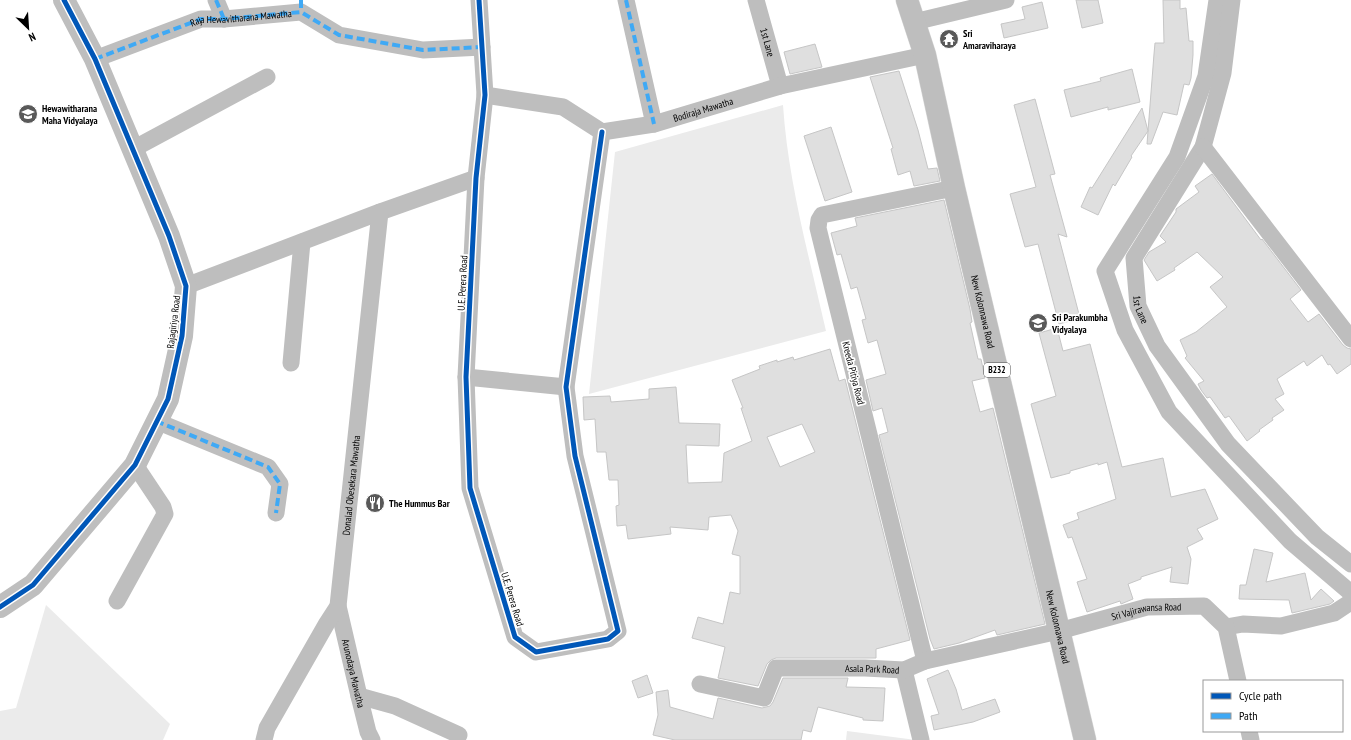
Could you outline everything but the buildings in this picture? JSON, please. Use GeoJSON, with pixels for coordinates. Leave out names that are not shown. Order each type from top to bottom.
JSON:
{"type":"FeatureCollection","features":[{"type":"Feature","properties":{"kind":"main road","name":"Rajagiriya Road"},"geometry":{"type":"LineString","coordinates":[[0,607],[33,585],[134,465],[168,399],[182,336],[186,286],[169,236],[95,59],[64,0]]}},
{"type":"Feature","properties":{"kind":"main road","name":"New Kolonnawa Road"},"geometry":{"type":"LineString","coordinates":[[907,0],[925,55],[954,188],[1085,740]]}},
{"type":"Feature","properties":{"kind":"street"},"geometry":{"type":"LineString","coordinates":[[216,0],[224,19]]}},
{"type":"Feature","properties":{"kind":"street","name":"U.E. Perera Road"},"geometry":{"type":"LineString","coordinates":[[479,0],[485,95],[476,178],[466,377],[470,488],[516,637],[536,652],[608,639],[618,631],[575,456],[566,387],[602,132]]}},
{"type":"Feature","properties":{"kind":"street"},"geometry":{"type":"LineString","coordinates":[[626,0],[654,124]]}},
{"type":"Feature","properties":{"kind":"street","name":"1st Lane"},"geometry":{"type":"LineString","coordinates":[[756,0],[780,86]]}},
{"type":"Feature","properties":{"kind":"street"},"geometry":{"type":"LineString","coordinates":[[914,22],[1006,0]]}},
{"type":"Feature","properties":{"kind":"street","name":"1st Lane"},"geometry":{"type":"LineString","coordinates":[[1232,0],[1223,74],[1203,147],[1134,258],[1138,306],[1157,346],[1228,444],[1317,537],[1351,564]]}},
{"type":"Feature","properties":{"kind":"street","name":"Raja Hewavitharana Mawatha"},"geometry":{"type":"LineString","coordinates":[[95,59],[202,19],[224,19],[301,6],[339,35],[423,50],[482,47]]}},
{"type":"Feature","properties":{"kind":"street","name":"Bodiraja Mawatha"},"geometry":{"type":"LineString","coordinates":[[602,132],[654,124],[780,86],[925,55]]}},
{"type":"Feature","properties":{"kind":"street"},"geometry":{"type":"LineString","coordinates":[[133,149],[267,77]]}},
{"type":"Feature","properties":{"kind":"street"},"geometry":{"type":"LineString","coordinates":[[485,95],[563,107],[602,132]]}},
{"type":"Feature","properties":{"kind":"street"},"geometry":{"type":"LineString","coordinates":[[1203,147],[1351,339]]}},
{"type":"Feature","properties":{"kind":"street"},"geometry":{"type":"LineString","coordinates":[[186,286],[380,212],[476,178]]}},
{"type":"Feature","properties":{"kind":"street","name":"Kreeda Pitiya Road"},"geometry":{"type":"LineString","coordinates":[[925,661],[818,228],[819,220],[822,216],[954,188]]}},
{"type":"Feature","properties":{"kind":"street","name":"Donalad Obesekara Mawatha"},"geometry":{"type":"LineString","coordinates":[[264,740],[267,728],[338,606],[380,212]]}},
{"type":"Feature","properties":{"kind":"street"},"geometry":{"type":"LineString","coordinates":[[291,363],[302,242]]}},
{"type":"Feature","properties":{"kind":"street"},"geometry":{"type":"LineString","coordinates":[[466,377],[566,387]]}},
{"type":"Feature","properties":{"kind":"street"},"geometry":{"type":"LineString","coordinates":[[156,421],[268,467],[280,484],[276,513]]}},
{"type":"Feature","properties":{"kind":"street"},"geometry":{"type":"LineString","coordinates":[[117,601],[165,514],[163,507],[134,465]]}},
{"type":"Feature","properties":{"kind":"street"},"geometry":{"type":"LineString","coordinates":[[1238,680],[1226,627],[1243,624],[1281,626],[1334,613],[1351,602]]}},
{"type":"Feature","properties":{"kind":"street","name":"Arunodaya Mawatha"},"geometry":{"type":"LineString","coordinates":[[338,606],[368,732],[372,740]]}},
{"type":"Feature","properties":{"kind":"street","name":"Sri Vajirawansa Road"},"geometry":{"type":"LineString","coordinates":[[1060,631],[1147,607],[1204,606],[1226,627]]}},
{"type":"Feature","properties":{"kind":"street","name":"Asala Park Road"},"geometry":{"type":"LineString","coordinates":[[700,684],[764,698],[776,668],[865,668],[904,670],[925,661],[1060,631]]}},
{"type":"Feature","properties":{"kind":"street"},"geometry":{"type":"LineString","coordinates":[[904,670],[921,740]]}},
{"type":"Feature","properties":{"kind":"street"},"geometry":{"type":"LineString","coordinates":[[359,696],[395,706],[459,735]]}},
{"type":"Feature","properties":{"kind":"shaded area"},"geometry":{"type":"Polygon","coordinates":[[[783,105],[789,162],[794,190],[826,331],[589,394],[615,152],[783,105]]]}},
{"type":"Feature","properties":{"kind":"shaded area"},"geometry":{"type":"Polygon","coordinates":[[[46,605],[170,724],[163,740],[0,740],[0,711],[16,708],[46,605]]]}},
{"type":"Feature","properties":{"kind":"shaded area"},"geometry":{"type":"Polygon","coordinates":[[[847,731],[916,740],[846,740],[847,731]]]}},
{"type":"Feature","properties":{"kind":"waterway"},"geometry":{"type":"LineString","coordinates":[[1217,0],[1206,76],[1177,157],[1105,271],[1125,330],[1169,412],[1290,541],[1351,593]]}},
{"type":"Feature","properties":{"kind":"marked path"},"geometry":{"type":"LineString","coordinates":[[216,0],[224,19]]}},
{"type":"Feature","properties":{"kind":"marked path"},"geometry":{"type":"LineString","coordinates":[[301,0],[301,12]]}},
{"type":"Feature","properties":{"kind":"marked path"},"geometry":{"type":"LineString","coordinates":[[626,0],[654,124]]}},
{"type":"Feature","properties":{"kind":"marked path"},"geometry":{"type":"LineString","coordinates":[[95,59],[201,19],[224,19],[301,12],[339,35],[423,50],[482,47]]}},
{"type":"Feature","properties":{"kind":"marked path"},"geometry":{"type":"LineString","coordinates":[[156,421],[268,467],[280,484],[276,513]]}},
{"type":"Feature","properties":{"kind":"cycle path"},"geometry":{"type":"LineString","coordinates":[[0,607],[33,585],[135,465],[168,399],[182,336],[186,286],[169,236],[95,59],[64,0]]}},
{"type":"Feature","properties":{"kind":"cycle path"},"geometry":{"type":"LineString","coordinates":[[479,0],[485,95],[476,178],[466,377],[470,488],[515,637],[536,652],[608,639],[618,631],[575,456],[566,387],[602,132]]}},
{"type":"Feature","properties":{"kind":"place","name":"Sri Amaraviharaya"},"geometry":{"type":"Point","coordinates":[949,39]}},
{"type":"Feature","properties":{"kind":"place","name":"Hewawitharana Maha Vidyalaya"},"geometry":{"type":"Point","coordinates":[28,114]}},
{"type":"Feature","properties":{"kind":"place","name":"Sri Parakumbha Vidyalaya"},"geometry":{"type":"Point","coordinates":[1038,323]}},
{"type":"Feature","properties":{"kind":"place","name":"The Hummus Bar"},"geometry":{"type":"Point","coordinates":[375,503]}}]}
